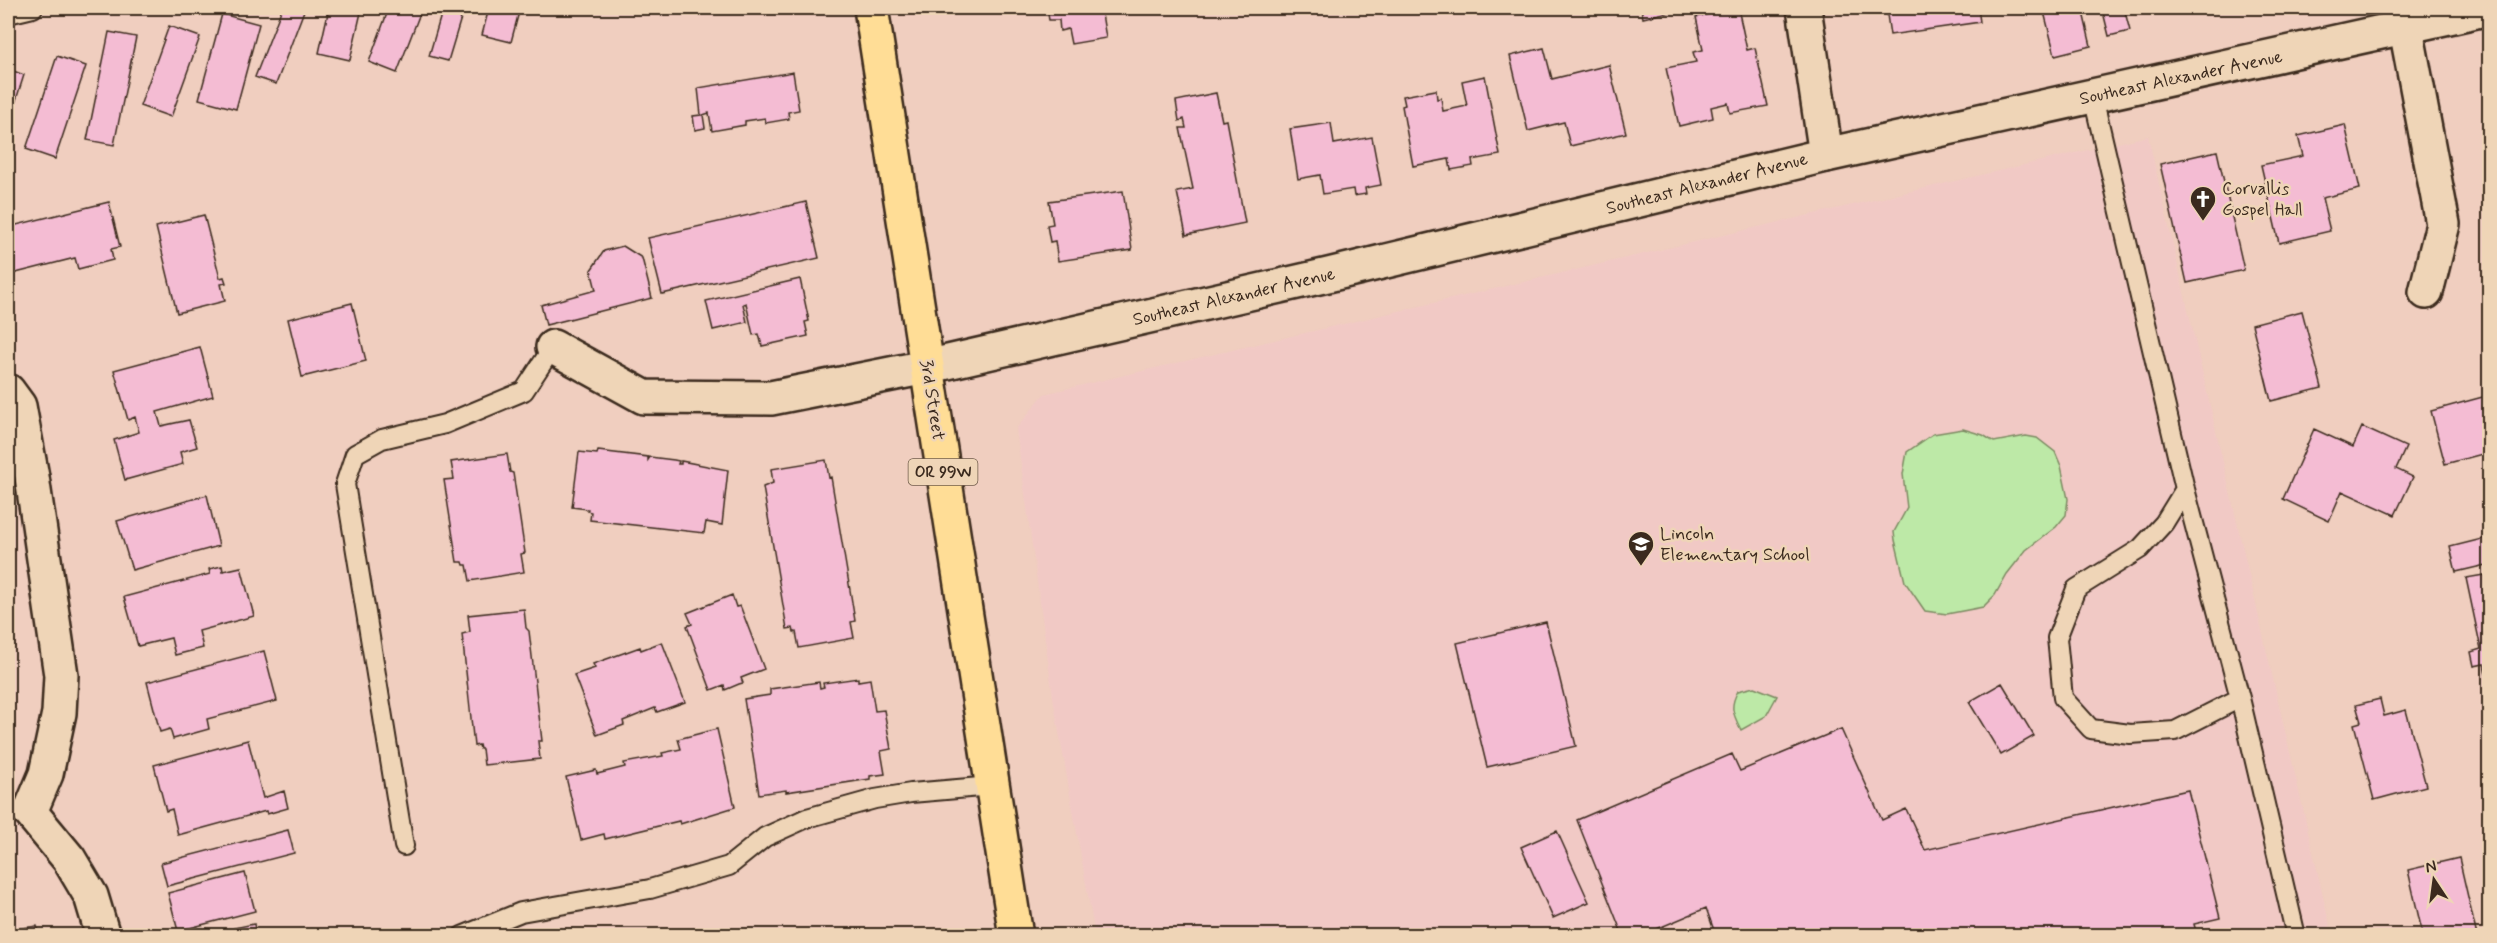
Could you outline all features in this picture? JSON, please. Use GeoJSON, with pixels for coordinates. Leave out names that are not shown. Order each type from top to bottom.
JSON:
{"type":"FeatureCollection","features":[{"type":"Feature","properties":{"kind":"highway","name":"3rd Street"},"geometry":{"type":"LineString","coordinates":[[872,8],[1016,936]]}},
{"type":"Feature","properties":{"kind":"street"},"geometry":{"type":"LineString","coordinates":[[1804,8],[1826,155]]}},
{"type":"Feature","properties":{"kind":"street","name":"Southeast Alexander Avenue"},"geometry":{"type":"LineString","coordinates":[[553,347],[645,397],[771,398],[926,367],[1328,275],[1826,155],[2406,29],[2490,8]]}},
{"type":"Feature","properties":{"kind":"street"},"geometry":{"type":"LineString","coordinates":[[2406,29],[2443,224],[2427,291]]}},
{"type":"Feature","properties":{"kind":"street"},"geometry":{"type":"LineString","coordinates":[[8,391],[19,406],[32,477],[61,675],[59,713],[46,774],[19,816],[69,859],[91,896],[103,936]]}},
{"type":"Feature","properties":{"kind":"lane"},"geometry":{"type":"LineString","coordinates":[[8,14],[33,8]]}},
{"type":"Feature","properties":{"kind":"lane"},"geometry":{"type":"LineString","coordinates":[[2093,97],[2185,489],[2240,698],[2296,936]]}},
{"type":"Feature","properties":{"kind":"lane"},"geometry":{"type":"LineString","coordinates":[[404,846],[345,484],[355,454],[382,439],[445,424],[524,391],[553,347]]}},
{"type":"Feature","properties":{"kind":"lane"},"geometry":{"type":"LineString","coordinates":[[2185,489],[2164,523],[2140,549],[2076,589],[2057,638],[2062,698],[2091,729],[2130,734],[2175,731],[2240,698]]}},
{"type":"Feature","properties":{"kind":"lane"},"geometry":{"type":"LineString","coordinates":[[462,936],[521,912],[650,889],[729,866],[765,837],[807,818],[875,799],[910,793],[992,786]]}},
{"type":"Feature","properties":{"kind":"shaded area","name":"Lincoln Elementary School"},"geometry":{"type":"Polygon","coordinates":[[[2148,136],[2332,935],[1095,935],[1054,704],[1016,429],[1044,394],[2148,136]]]}},
{"type":"Feature","properties":{"kind":"green space"},"geometry":{"type":"Polygon","coordinates":[[[1963,429],[1983,435],[1994,442],[2026,436],[2037,438],[2055,452],[2061,466],[2068,499],[2066,515],[2056,527],[2026,550],[2007,574],[1995,595],[1983,607],[1947,614],[1925,611],[1905,582],[1894,532],[1907,508],[1903,474],[1907,452],[1933,434],[1963,429]]]}},
{"type":"Feature","properties":{"kind":"green space"},"geometry":{"type":"Polygon","coordinates":[[[1754,687],[1777,696],[1766,716],[1741,730],[1734,715],[1734,702],[1738,691],[1754,687]]]}},
{"type":"Feature","properties":{"kind":"building"},"geometry":{"type":"Polygon","coordinates":[[[282,8],[305,8],[276,84],[255,77],[282,8]]]}},
{"type":"Feature","properties":{"kind":"building"},"geometry":{"type":"Polygon","coordinates":[[[329,8],[362,8],[350,60],[319,53],[329,8]]]}},
{"type":"Feature","properties":{"kind":"building"},"geometry":{"type":"Polygon","coordinates":[[[389,8],[422,8],[397,73],[369,62],[389,8]]]}},
{"type":"Feature","properties":{"kind":"building"},"geometry":{"type":"Polygon","coordinates":[[[443,8],[464,8],[448,61],[429,56],[443,8]]]}},
{"type":"Feature","properties":{"kind":"building"},"geometry":{"type":"Polygon","coordinates":[[[489,8],[520,8],[511,42],[482,35],[489,8]]]}},
{"type":"Feature","properties":{"kind":"building"},"geometry":{"type":"Polygon","coordinates":[[[1047,8],[1124,8],[1124,10],[1102,14],[1106,38],[1071,44],[1068,29],[1060,31],[1059,20],[1049,20],[1047,8]]]}},
{"type":"Feature","properties":{"kind":"building"},"geometry":{"type":"Polygon","coordinates":[[[1641,8],[1686,8],[1643,18],[1641,8]]]}},
{"type":"Feature","properties":{"kind":"building"},"geometry":{"type":"Polygon","coordinates":[[[1738,8],[1747,50],[1755,48],[1768,106],[1730,113],[1728,103],[1711,107],[1713,118],[1679,126],[1666,68],[1696,62],[1693,52],[1703,50],[1696,17],[1738,8]]]}},
{"type":"Feature","properties":{"kind":"building"},"geometry":{"type":"Polygon","coordinates":[[[1886,8],[1978,8],[1980,22],[1890,35],[1886,8]]]}},
{"type":"Feature","properties":{"kind":"building"},"geometry":{"type":"Polygon","coordinates":[[[2043,8],[2082,8],[2091,46],[2055,55],[2043,8]]]}},
{"type":"Feature","properties":{"kind":"building"},"geometry":{"type":"Polygon","coordinates":[[[2102,8],[2124,8],[2130,31],[2109,36],[2102,8]]]}},
{"type":"Feature","properties":{"kind":"building"},"geometry":{"type":"Polygon","coordinates":[[[222,14],[259,24],[236,109],[199,99],[222,14]]]}},
{"type":"Feature","properties":{"kind":"building"},"geometry":{"type":"Polygon","coordinates":[[[169,26],[200,37],[171,117],[140,106],[169,26]]]}},
{"type":"Feature","properties":{"kind":"building"},"geometry":{"type":"Polygon","coordinates":[[[109,32],[136,37],[114,145],[87,140],[109,32]]]}},
{"type":"Feature","properties":{"kind":"building"},"geometry":{"type":"Polygon","coordinates":[[[1544,48],[1552,79],[1609,65],[1626,133],[1570,146],[1564,122],[1528,131],[1510,56],[1544,48]]]}},
{"type":"Feature","properties":{"kind":"building"},"geometry":{"type":"Polygon","coordinates":[[[57,56],[86,66],[55,159],[26,149],[57,56]]]}},
{"type":"Feature","properties":{"kind":"building"},"geometry":{"type":"Polygon","coordinates":[[[8,69],[24,75],[8,125],[8,69]]]}},
{"type":"Feature","properties":{"kind":"building"},"geometry":{"type":"Polygon","coordinates":[[[793,72],[799,110],[788,112],[789,119],[766,123],[765,118],[745,121],[745,125],[712,131],[709,113],[703,115],[705,128],[695,130],[693,116],[701,115],[698,88],[793,72]]]}},
{"type":"Feature","properties":{"kind":"building"},"geometry":{"type":"Polygon","coordinates":[[[1485,76],[1500,155],[1472,160],[1473,166],[1451,170],[1449,159],[1413,166],[1402,106],[1405,105],[1403,96],[1436,90],[1437,99],[1441,98],[1443,111],[1467,106],[1462,81],[1485,76]]]}},
{"type":"Feature","properties":{"kind":"building"},"geometry":{"type":"Polygon","coordinates":[[[1216,93],[1222,121],[1226,120],[1245,223],[1186,235],[1177,192],[1193,189],[1180,128],[1186,128],[1184,119],[1179,121],[1176,101],[1216,93]]]}},
{"type":"Feature","properties":{"kind":"building"},"geometry":{"type":"Polygon","coordinates":[[[1331,123],[1334,144],[1372,137],[1381,185],[1365,188],[1366,194],[1354,196],[1353,189],[1323,194],[1320,175],[1298,179],[1290,129],[1331,123]]]}},
{"type":"Feature","properties":{"kind":"building"},"geometry":{"type":"Polygon","coordinates":[[[2345,125],[2360,189],[2322,198],[2330,231],[2279,243],[2261,165],[2303,156],[2298,136],[2345,125]]]}},
{"type":"Feature","properties":{"kind":"building","name":"Corvallis Gospel Hall"},"geometry":{"type":"Polygon","coordinates":[[[2217,151],[2244,270],[2187,283],[2160,164],[2217,151]]]}},
{"type":"Feature","properties":{"kind":"building"},"geometry":{"type":"Polygon","coordinates":[[[1123,191],[1132,250],[1058,261],[1055,241],[1050,242],[1047,225],[1053,224],[1049,201],[1123,191]]]}},
{"type":"Feature","properties":{"kind":"building"},"geometry":{"type":"Polygon","coordinates":[[[109,202],[120,247],[111,249],[113,260],[78,269],[75,258],[8,275],[8,227],[109,202]]]}},
{"type":"Feature","properties":{"kind":"building"},"geometry":{"type":"Polygon","coordinates":[[[806,202],[819,258],[662,294],[648,238],[806,202]]]}},
{"type":"Feature","properties":{"kind":"building"},"geometry":{"type":"Polygon","coordinates":[[[204,215],[220,278],[224,277],[226,283],[221,284],[225,301],[177,313],[156,227],[204,215]]]}},
{"type":"Feature","properties":{"kind":"building"},"geometry":{"type":"Polygon","coordinates":[[[623,246],[642,258],[652,298],[546,325],[541,305],[596,290],[591,270],[604,251],[623,246]]]}},
{"type":"Feature","properties":{"kind":"building"},"geometry":{"type":"Polygon","coordinates":[[[800,279],[809,321],[805,322],[808,336],[762,346],[759,334],[753,335],[746,303],[743,304],[747,322],[713,330],[706,301],[800,279]]]}},
{"type":"Feature","properties":{"kind":"building"},"geometry":{"type":"Polygon","coordinates":[[[352,303],[366,361],[302,377],[288,319],[352,303]]]}},
{"type":"Feature","properties":{"kind":"building"},"geometry":{"type":"Polygon","coordinates":[[[2302,311],[2322,388],[2271,401],[2252,324],[2302,311]]]}},
{"type":"Feature","properties":{"kind":"building"},"geometry":{"type":"Polygon","coordinates":[[[200,347],[213,396],[157,412],[161,426],[189,420],[197,447],[180,452],[183,464],[125,480],[114,440],[139,432],[135,417],[128,420],[114,370],[200,347]]]}},
{"type":"Feature","properties":{"kind":"building"},"geometry":{"type":"Polygon","coordinates":[[[2490,395],[2490,452],[2445,464],[2431,411],[2490,395]]]}},
{"type":"Feature","properties":{"kind":"building"},"geometry":{"type":"Polygon","coordinates":[[[2362,427],[2406,447],[2396,469],[2413,477],[2395,515],[2342,491],[2329,521],[2283,499],[2314,429],[2353,447],[2362,427]]]}},
{"type":"Feature","properties":{"kind":"building"},"geometry":{"type":"Polygon","coordinates":[[[598,451],[648,457],[648,460],[650,457],[674,460],[679,461],[678,464],[681,464],[681,461],[728,470],[722,525],[706,522],[704,533],[590,520],[591,512],[587,511],[588,509],[572,507],[579,452],[597,454],[598,451]]]}},
{"type":"Feature","properties":{"kind":"building"},"geometry":{"type":"Polygon","coordinates":[[[507,454],[510,472],[513,473],[525,553],[521,554],[524,572],[470,581],[467,565],[457,562],[444,480],[454,479],[451,462],[507,454]]]}},
{"type":"Feature","properties":{"kind":"building"},"geometry":{"type":"Polygon","coordinates":[[[826,460],[829,478],[831,477],[855,621],[851,622],[854,638],[799,648],[796,632],[793,628],[787,629],[763,487],[773,483],[771,469],[826,460]]]}},
{"type":"Feature","properties":{"kind":"building"},"geometry":{"type":"Polygon","coordinates":[[[207,495],[219,546],[132,570],[117,521],[207,495]]]}},
{"type":"Feature","properties":{"kind":"building"},"geometry":{"type":"Polygon","coordinates":[[[2490,537],[2490,564],[2456,572],[2450,547],[2490,537]]]}},
{"type":"Feature","properties":{"kind":"building"},"geometry":{"type":"Polygon","coordinates":[[[222,566],[223,571],[241,567],[254,616],[199,631],[203,648],[175,655],[171,638],[138,646],[124,597],[210,574],[209,569],[222,566]]]}},
{"type":"Feature","properties":{"kind":"building"},"geometry":{"type":"Polygon","coordinates":[[[2490,574],[2489,688],[2484,664],[2474,666],[2471,652],[2481,649],[2466,578],[2490,574]]]}},
{"type":"Feature","properties":{"kind":"building"},"geometry":{"type":"Polygon","coordinates":[[[732,595],[736,607],[741,608],[764,669],[741,678],[743,683],[725,690],[724,685],[711,690],[687,626],[692,624],[687,613],[732,595]]]}},
{"type":"Feature","properties":{"kind":"building"},"geometry":{"type":"Polygon","coordinates":[[[524,609],[526,628],[529,631],[542,741],[538,741],[540,759],[484,765],[482,749],[479,745],[474,746],[462,634],[470,632],[468,615],[524,609]]]}},
{"type":"Feature","properties":{"kind":"building"},"geometry":{"type":"Polygon","coordinates":[[[1546,622],[1576,746],[1487,767],[1457,643],[1546,622]]]}},
{"type":"Feature","properties":{"kind":"building"},"geometry":{"type":"Polygon","coordinates":[[[662,642],[685,702],[657,712],[655,708],[623,721],[624,725],[597,735],[574,675],[595,668],[593,664],[640,647],[641,650],[662,642]]]}},
{"type":"Feature","properties":{"kind":"building"},"geometry":{"type":"Polygon","coordinates":[[[264,651],[277,701],[207,719],[209,729],[173,739],[170,729],[160,732],[147,682],[264,651]]]}},
{"type":"Feature","properties":{"kind":"building"},"geometry":{"type":"Polygon","coordinates":[[[858,678],[858,681],[870,679],[875,711],[884,710],[891,749],[881,751],[885,774],[870,776],[870,779],[759,794],[744,699],[770,695],[770,689],[819,682],[820,688],[824,687],[823,683],[858,678]]]}},
{"type":"Feature","properties":{"kind":"building"},"geometry":{"type":"Polygon","coordinates":[[[2002,683],[2034,736],[2001,755],[1969,702],[2002,683]]]}},
{"type":"Feature","properties":{"kind":"building"},"geometry":{"type":"Polygon","coordinates":[[[2380,699],[2384,716],[2406,710],[2426,786],[2374,800],[2354,724],[2361,722],[2356,705],[2380,699]]]}},
{"type":"Feature","properties":{"kind":"building"},"geometry":{"type":"Polygon","coordinates":[[[717,729],[735,807],[680,824],[679,821],[605,839],[604,834],[581,840],[566,777],[596,770],[597,774],[625,767],[624,763],[663,756],[662,753],[681,749],[678,739],[717,729]]]}},
{"type":"Feature","properties":{"kind":"building"},"geometry":{"type":"Polygon","coordinates":[[[1841,729],[1882,820],[1906,809],[1925,850],[2188,790],[2220,918],[2194,924],[2197,936],[1716,936],[1706,908],[1640,936],[1623,936],[1577,820],[1732,754],[1740,771],[1841,729]]]}},
{"type":"Feature","properties":{"kind":"building"},"geometry":{"type":"Polygon","coordinates":[[[248,740],[263,798],[284,791],[288,808],[267,814],[266,811],[178,835],[172,809],[166,811],[154,765],[248,740]]]}},
{"type":"Feature","properties":{"kind":"building"},"geometry":{"type":"Polygon","coordinates":[[[288,830],[294,853],[167,886],[161,863],[288,830]]]}},
{"type":"Feature","properties":{"kind":"building"},"geometry":{"type":"Polygon","coordinates":[[[1557,831],[1589,902],[1553,918],[1521,847],[1557,831]]]}},
{"type":"Feature","properties":{"kind":"building"},"geometry":{"type":"Polygon","coordinates":[[[2459,858],[2477,936],[2423,936],[2408,870],[2459,858]]]}},
{"type":"Feature","properties":{"kind":"building"},"geometry":{"type":"Polygon","coordinates":[[[245,873],[255,911],[178,931],[168,893],[245,873]]]}},
{"type":"Feature","properties":{"kind":"building"},"geometry":{"type":"Polygon","coordinates":[[[254,924],[256,936],[223,936],[235,933],[234,928],[254,924]]]}},
{"type":"Feature","properties":{"kind":"building"},"geometry":{"type":"Polygon","coordinates":[[[37,926],[39,936],[8,936],[8,930],[37,926]]]}},
{"type":"Feature","properties":{"kind":"building"},"geometry":{"type":"Polygon","coordinates":[[[312,929],[314,936],[277,936],[312,929]]]}},
{"type":"Feature","properties":{"kind":"place","name":"Corvallis Gospel Hall"},"geometry":{"type":"Point","coordinates":[2203,222]}},
{"type":"Feature","properties":{"kind":"place","name":"Lincoln Elementary School"},"geometry":{"type":"Point","coordinates":[1641,567]}}]}
